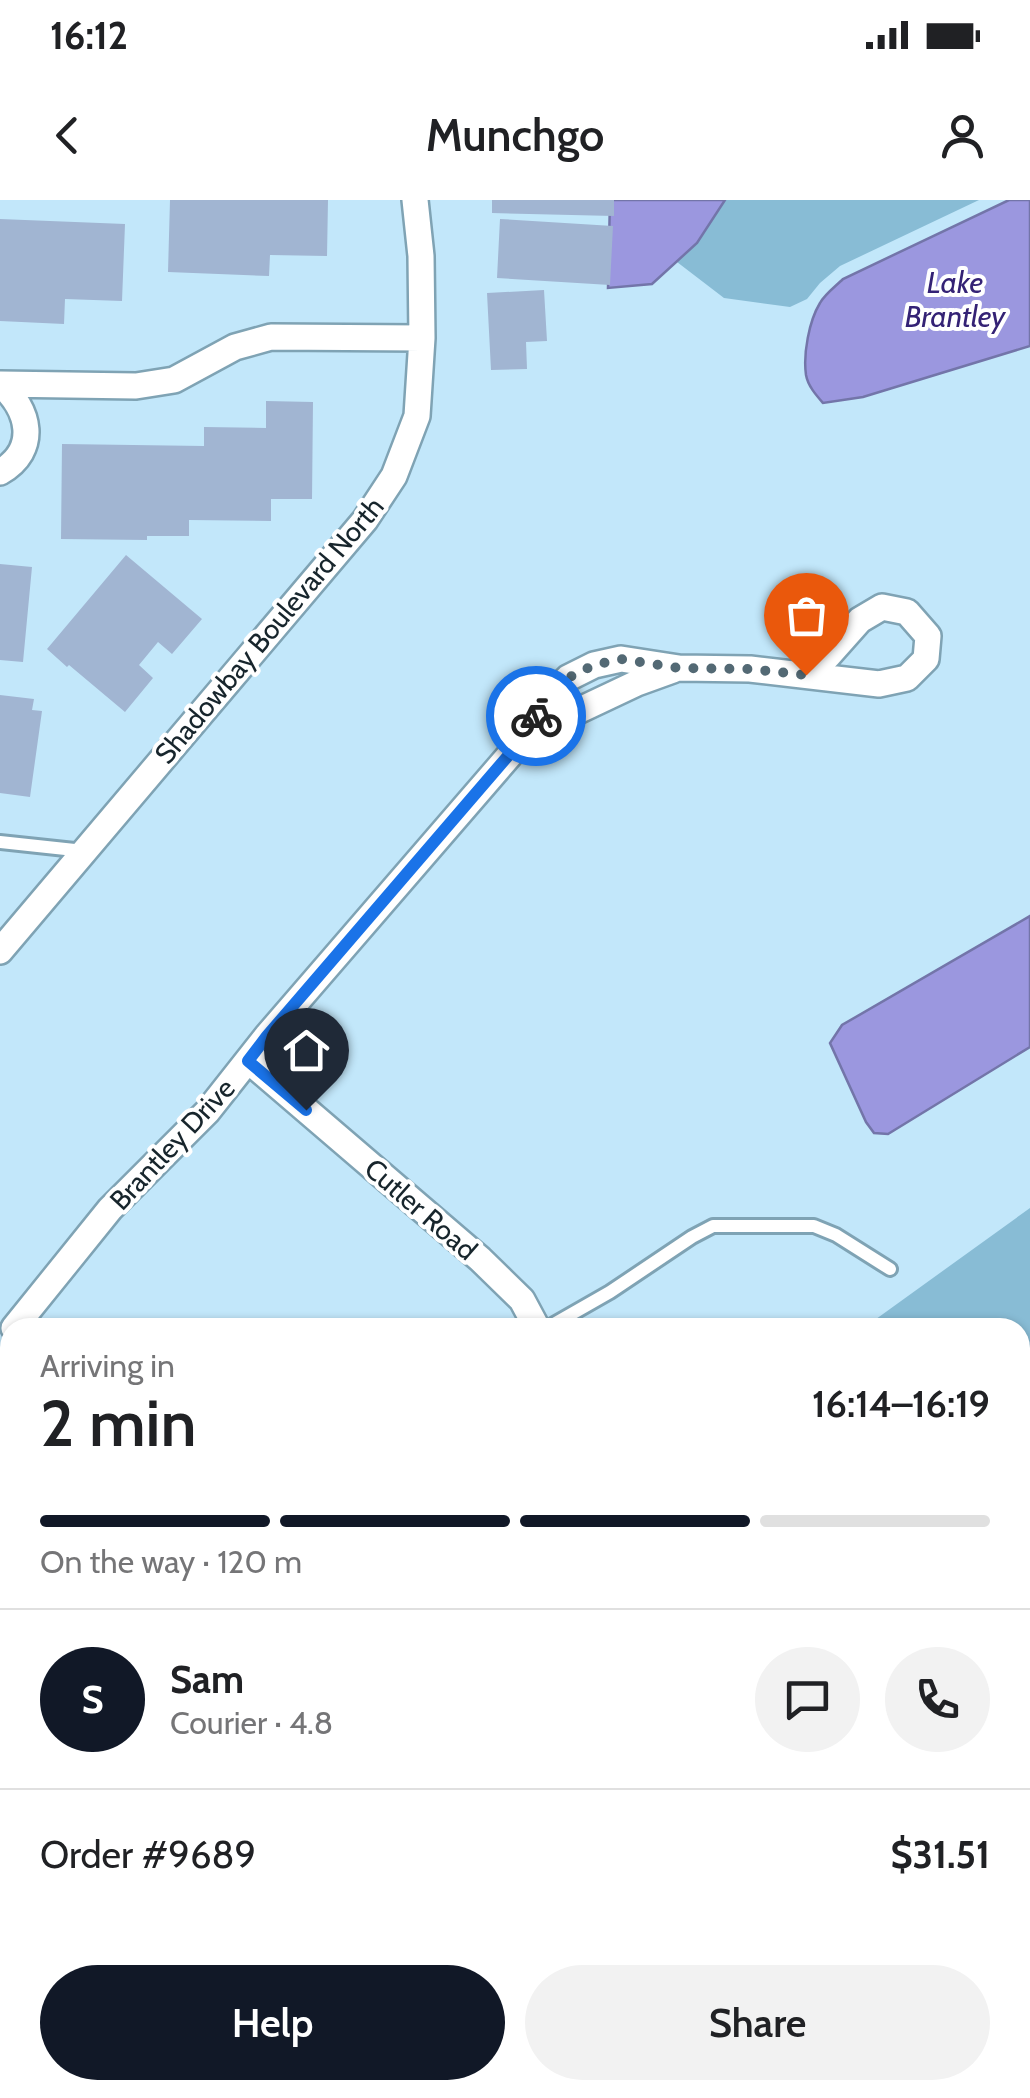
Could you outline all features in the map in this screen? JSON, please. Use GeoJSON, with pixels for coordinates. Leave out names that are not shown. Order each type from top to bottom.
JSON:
{"type":"FeatureCollection","features":[{"type":"Feature","properties":{"kind":"street","name":"Shadowbay Boulevard North"},"geometry":{"type":"LineString","coordinates":[[0,951],[365,520],[394,476],[417,416],[422,256],[414,200]]}},
{"type":"Feature","properties":{"kind":"street"},"geometry":{"type":"LineString","coordinates":[[0,384],[136,386],[174,380],[235,347],[271,337],[422,338]]}},
{"type":"Feature","properties":{"kind":"street"},"geometry":{"type":"LineString","coordinates":[[0,384],[15,396],[25,414],[27,433],[21,452],[0,472]]}},
{"type":"Feature","properties":{"kind":"street","name":"Brantley Drive"},"geometry":{"type":"LineString","coordinates":[[22,1318],[110,1209],[207,1112],[267,1036],[526,735],[542,704],[568,678],[594,665],[621,659],[679,668],[806,675]]}},
{"type":"Feature","properties":{"kind":"street","name":"Brantley Drive"},"geometry":{"type":"LineString","coordinates":[[526,735],[637,682],[679,668]]}},
{"type":"Feature","properties":{"kind":"street"},"geometry":{"type":"LineString","coordinates":[[568,678],[586,706]]}},
{"type":"Feature","properties":{"kind":"street","name":"Cutler Road"},"geometry":{"type":"LineString","coordinates":[[248,1061],[480,1259],[522,1300],[532,1318]]}},
{"type":"Feature","properties":{"kind":"lane"},"geometry":{"type":"LineString","coordinates":[[0,842],[84,851]]}},
{"type":"Feature","properties":{"kind":"lane"},"geometry":{"type":"LineString","coordinates":[[564,1318],[714,1226],[814,1226],[836,1235],[890,1269]]}},
{"type":"Feature","properties":{"kind":"shaded area"},"geometry":{"type":"Polygon","coordinates":[[[725,200],[979,200],[840,266],[807,299],[790,307],[724,298],[677,262],[697,243],[725,200]]]}},
{"type":"Feature","properties":{"kind":"shaded area"},"geometry":{"type":"Polygon","coordinates":[[[1030,1208],[1030,1318],[877,1318],[1030,1208]]]}},
{"type":"Feature","properties":{"kind":"water"},"geometry":{"type":"Polygon","coordinates":[[[610,200],[725,200],[697,243],[652,284],[608,288],[610,200]]]}},
{"type":"Feature","properties":{"kind":"water","name":"Lake Brantley"},"geometry":{"type":"Polygon","coordinates":[[[1009,200],[1030,200],[1030,346],[863,397],[823,403],[807,379],[805,357],[813,319],[825,296],[843,279],[1009,200]]]}},
{"type":"Feature","properties":{"kind":"water"},"geometry":{"type":"Polygon","coordinates":[[[1030,916],[1030,1047],[888,1134],[874,1133],[830,1043],[842,1025],[1030,916]]]}},
{"type":"Feature","properties":{"kind":"building"},"geometry":{"type":"Polygon","coordinates":[[[170,200],[328,200],[327,256],[270,255],[269,276],[168,272],[170,200]]]}},
{"type":"Feature","properties":{"kind":"building"},"geometry":{"type":"Polygon","coordinates":[[[492,200],[614,200],[614,216],[492,213],[492,200]]]}},
{"type":"Feature","properties":{"kind":"building"},"geometry":{"type":"Polygon","coordinates":[[[0,219],[125,224],[122,301],[65,299],[64,324],[0,321],[0,219]]]}},
{"type":"Feature","properties":{"kind":"building"},"geometry":{"type":"Polygon","coordinates":[[[500,219],[613,226],[610,285],[497,278],[500,219]]]}},
{"type":"Feature","properties":{"kind":"building"},"geometry":{"type":"Polygon","coordinates":[[[544,290],[547,341],[526,342],[527,369],[491,370],[487,293],[544,290]]]}},
{"type":"Feature","properties":{"kind":"building"},"geometry":{"type":"Polygon","coordinates":[[[266,401],[313,402],[312,499],[271,499],[271,521],[189,520],[189,536],[147,536],[147,540],[61,539],[62,444],[204,446],[204,427],[266,428],[266,401]]]}},
{"type":"Feature","properties":{"kind":"building"},"geometry":{"type":"Polygon","coordinates":[[[126,555],[202,619],[172,654],[158,642],[139,665],[153,678],[125,712],[47,649],[126,555]]]}},
{"type":"Feature","properties":{"kind":"building"},"geometry":{"type":"Polygon","coordinates":[[[0,564],[32,567],[23,662],[0,660],[0,564]]]}},
{"type":"Feature","properties":{"kind":"building"},"geometry":{"type":"Polygon","coordinates":[[[0,695],[34,699],[32,710],[42,711],[30,797],[0,793],[0,695]]]}},
{"type":"Feature","properties":{"kind":"way so far"},"geometry":{"type":"LineString","coordinates":[[536,716],[542,704],[568,678],[594,665],[621,659],[679,668],[806,675]]}},
{"type":"Feature","properties":{"kind":"route"},"geometry":{"type":"LineString","coordinates":[[306,1110],[248,1061],[526,735],[536,716]]}}]}
